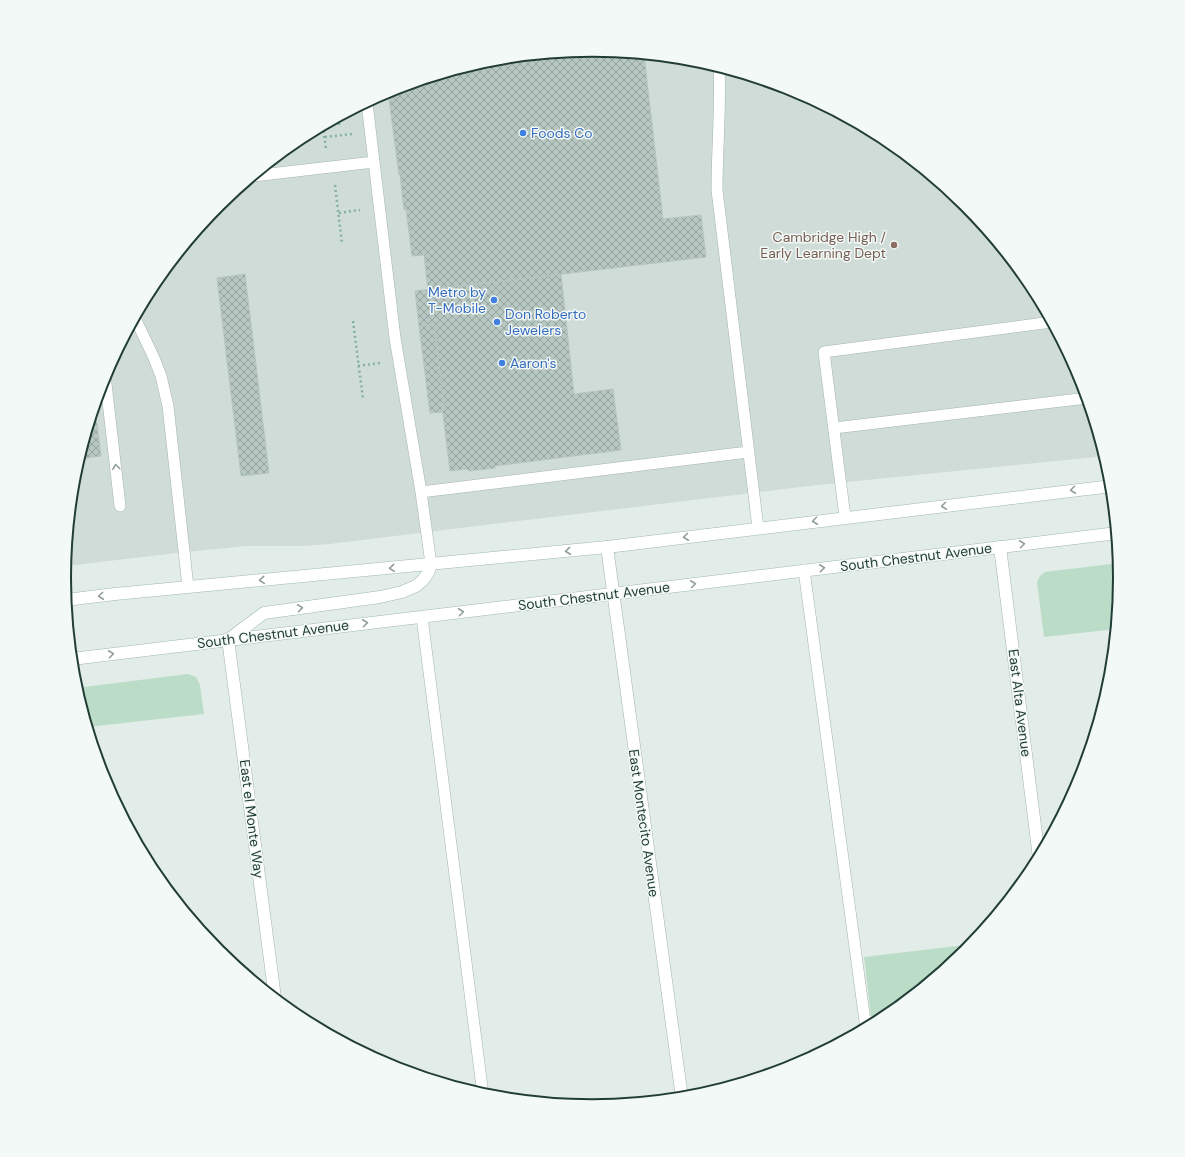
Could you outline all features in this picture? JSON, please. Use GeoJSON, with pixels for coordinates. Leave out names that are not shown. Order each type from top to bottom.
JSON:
{"type":"FeatureCollection","features":[{"type":"Feature","properties":{"kind":"main road"},"geometry":{"type":"LineString","coordinates":[[72,599],[607,547],[1106,487]]}},
{"type":"Feature","properties":{"kind":"main road","name":"South Chestnut Avenue"},"geometry":{"type":"LineString","coordinates":[[77,658],[1112,534]]}},
{"type":"Feature","properties":{"kind":"main road","name":"East Montecito Avenue"},"geometry":{"type":"LineString","coordinates":[[607,547],[612,594],[681,1092]]}},
{"type":"Feature","properties":{"kind":"main road","name":"East Alta Avenue"},"geometry":{"type":"LineString","coordinates":[[1000,547],[1038,849]]}},
{"type":"Feature","properties":{"kind":"main road"},"geometry":{"type":"LineString","coordinates":[[228,640],[264,613],[380,597],[402,592],[416,586],[423,580],[428,573],[431,564]]}},
{"type":"Feature","properties":{"kind":"main road","name":"East el Monte Way"},"geometry":{"type":"LineString","coordinates":[[228,640],[274,991]]}},
{"type":"Feature","properties":{"kind":"lane"},"geometry":{"type":"LineString","coordinates":[[719,73],[720,125],[717,158],[717,190],[758,528]]}},
{"type":"Feature","properties":{"kind":"lane"},"geometry":{"type":"LineString","coordinates":[[368,108],[395,338],[421,492],[431,564]]}},
{"type":"Feature","properties":{"kind":"lane"},"geometry":{"type":"LineString","coordinates":[[263,175],[374,162]]}},
{"type":"Feature","properties":{"kind":"lane"},"geometry":{"type":"LineString","coordinates":[[845,518],[824,352],[1047,323]]}},
{"type":"Feature","properties":{"kind":"lane"},"geometry":{"type":"LineString","coordinates":[[138,324],[161,376],[168,406],[188,587]]}},
{"type":"Feature","properties":{"kind":"lane"},"geometry":{"type":"LineString","coordinates":[[107,390],[120,506]]}},
{"type":"Feature","properties":{"kind":"lane"},"geometry":{"type":"LineString","coordinates":[[834,428],[1081,399]]}},
{"type":"Feature","properties":{"kind":"lane"},"geometry":{"type":"LineString","coordinates":[[421,492],[748,452]]}},
{"type":"Feature","properties":{"kind":"lane"},"geometry":{"type":"LineString","coordinates":[[804,570],[865,1022]]}},
{"type":"Feature","properties":{"kind":"lane"},"geometry":{"type":"LineString","coordinates":[[422,617],[482,1088]]}},
{"type":"Feature","properties":{"kind":"path"},"geometry":{"type":"LineString","coordinates":[[325,137],[351,134]]}},
{"type":"Feature","properties":{"kind":"path"},"geometry":{"type":"LineString","coordinates":[[339,213],[361,210]]}},
{"type":"Feature","properties":{"kind":"path"},"geometry":{"type":"LineString","coordinates":[[352,321],[363,399]]}},
{"type":"Feature","properties":{"kind":"path"},"geometry":{"type":"LineString","coordinates":[[358,366],[380,363]]}},
{"type":"Feature","properties":{"kind":"shaded area"},"geometry":{"type":"Polygon","coordinates":[[[592,57],[627,58],[661,61],[694,67],[760,85],[792,97],[853,127],[882,145],[936,186],[961,210],[985,235],[1026,289],[1060,348],[1074,379],[1086,411],[1099,457],[817,485],[329,544],[304,546],[246,546],[71,565],[75,510],[89,444],[99,411],[125,348],[159,289],[200,235],[224,210],[249,186],[303,145],[362,111],[393,97],[458,75],[524,61],[592,57]]]}},
{"type":"Feature","properties":{"kind":"green space"},"geometry":{"type":"Polygon","coordinates":[[[1114,564],[1112,629],[1044,637],[1037,582],[1040,576],[1045,572],[1114,564]]]}},
{"type":"Feature","properties":{"kind":"green space"},"geometry":{"type":"Polygon","coordinates":[[[188,674],[196,677],[200,685],[204,714],[93,726],[83,687],[188,674]]]}},
{"type":"Feature","properties":{"kind":"green space"},"geometry":{"type":"Polygon","coordinates":[[[963,945],[936,971],[910,992],[876,1015],[871,1016],[864,957],[963,945]]]}},
{"type":"Feature","properties":{"kind":"building","name":"Foods Co"},"geometry":{"type":"Polygon","coordinates":[[[592,57],[645,60],[663,219],[701,215],[706,257],[428,290],[424,255],[412,256],[406,209],[404,210],[389,99],[425,85],[458,75],[524,61],[592,57]]]}},
{"type":"Feature","properties":{"kind":"building"},"geometry":{"type":"Polygon","coordinates":[[[245,274],[269,473],[241,476],[217,278],[245,274]]]}},
{"type":"Feature","properties":{"kind":"building"},"geometry":{"type":"Polygon","coordinates":[[[561,274],[574,394],[613,389],[621,450],[495,466],[495,468],[469,471],[468,469],[450,471],[434,324],[419,326],[415,291],[561,274]]]}},
{"type":"Feature","properties":{"kind":"building"},"geometry":{"type":"Polygon","coordinates":[[[434,324],[444,406],[442,406],[442,412],[430,413],[419,326],[434,324]]]}},
{"type":"Feature","properties":{"kind":"building"},"geometry":{"type":"Polygon","coordinates":[[[96,419],[101,456],[86,458],[96,419]]]}},
{"type":"Feature","properties":{"kind":"place","name":"Foods Co"},"geometry":{"type":"Point","coordinates":[523,133]}},
{"type":"Feature","properties":{"kind":"place","name":"Cambridge High / Early Learning Dept"},"geometry":{"type":"Point","coordinates":[894,245]}},
{"type":"Feature","properties":{"kind":"place","name":"Metro by T-Mobile"},"geometry":{"type":"Point","coordinates":[494,300]}},
{"type":"Feature","properties":{"kind":"place","name":"Don Roberto Jewelers"},"geometry":{"type":"Point","coordinates":[497,322]}},
{"type":"Feature","properties":{"kind":"place","name":"Aaron's"},"geometry":{"type":"Point","coordinates":[502,363]}}]}
